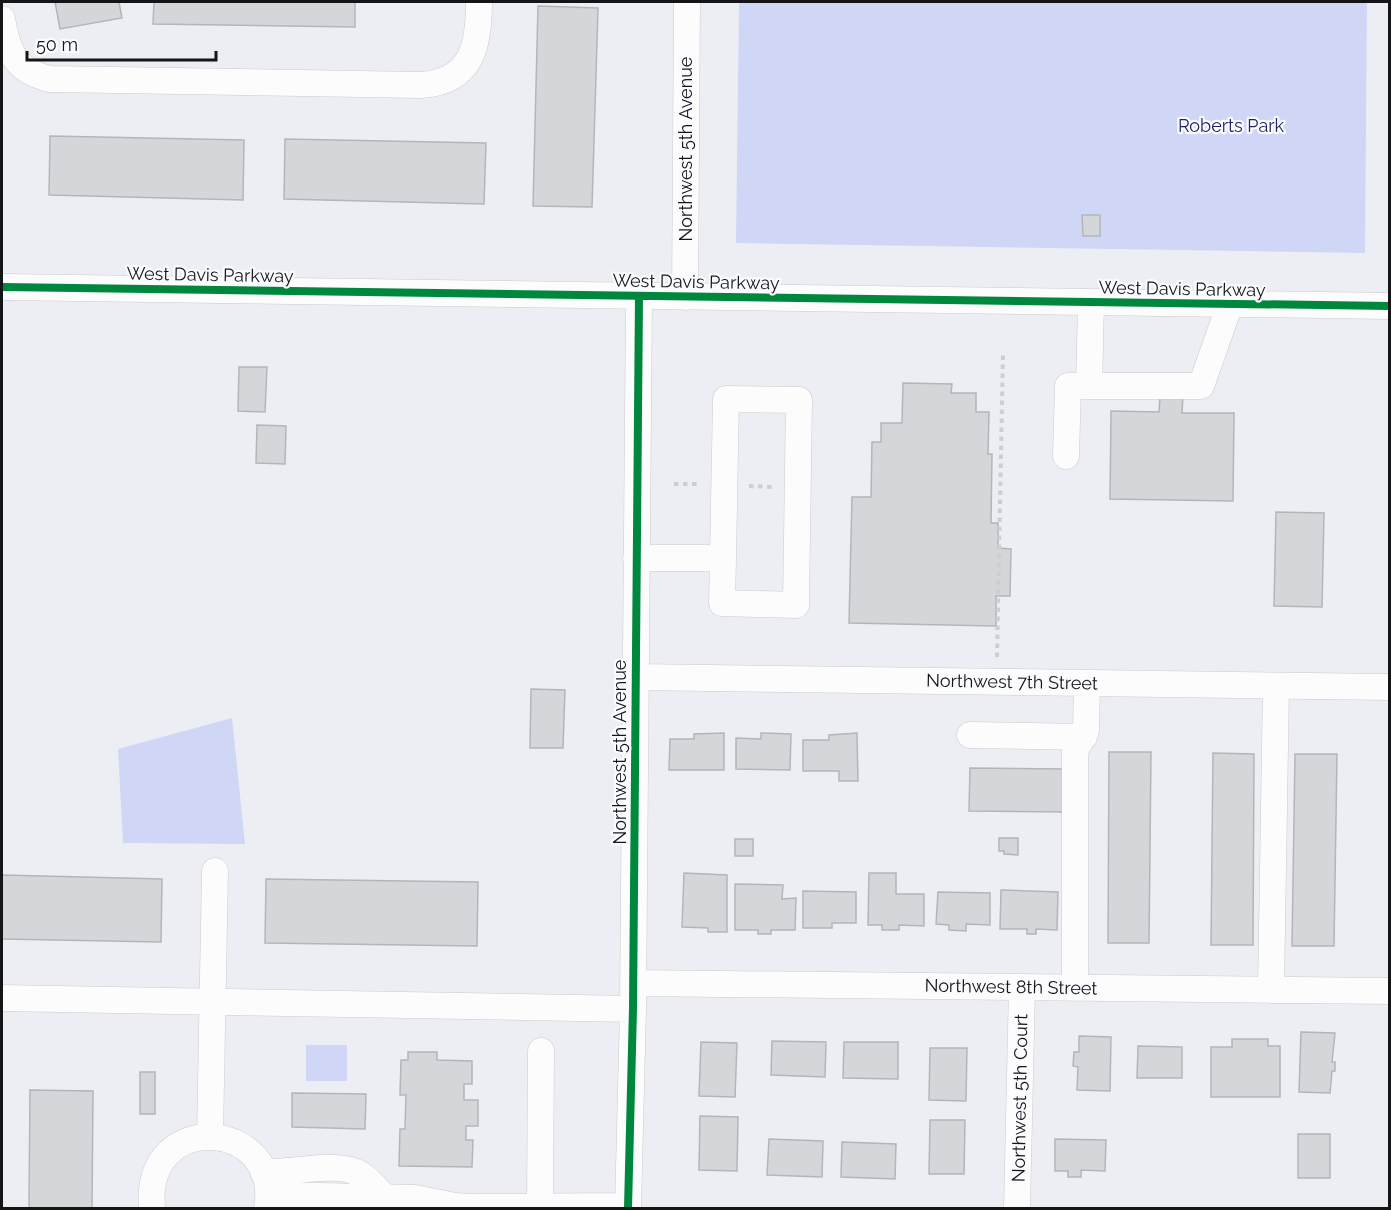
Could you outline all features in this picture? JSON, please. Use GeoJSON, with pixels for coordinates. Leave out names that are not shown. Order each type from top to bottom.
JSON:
{"type":"FeatureCollection","features":[{"type":"Feature","properties":{"kind":"street"},"geometry":{"type":"LineString","coordinates":[[2,19],[9,49],[16,62],[37,76],[50,79],[421,85],[447,79],[460,70],[473,54],[478,36],[479,2]]}},
{"type":"Feature","properties":{"kind":"street","name":"Northwest 5th Avenue"},"geometry":{"type":"LineString","coordinates":[[685,297],[687,2]]}},
{"type":"Feature","properties":{"kind":"street","name":"West Davis Parkway"},"geometry":{"type":"LineString","coordinates":[[2,287],[1389,306]]}},
{"type":"Feature","properties":{"kind":"street","name":"Northwest 5th Avenue"},"geometry":{"type":"LineString","coordinates":[[628,1208],[633,1009],[639,296]]}},
{"type":"Feature","properties":{"kind":"street"},"geometry":{"type":"LineString","coordinates":[[1089,386],[1090,303]]}},
{"type":"Feature","properties":{"kind":"street"},"geometry":{"type":"LineString","coordinates":[[1066,456],[1068,386],[1202,386],[1230,304]]}},
{"type":"Feature","properties":{"kind":"street"},"geometry":{"type":"LineString","coordinates":[[726,399],[799,400],[796,605],[722,603],[723,558],[726,399]]}},
{"type":"Feature","properties":{"kind":"street"},"geometry":{"type":"LineString","coordinates":[[636,558],[723,558]]}},
{"type":"Feature","properties":{"kind":"street","name":"Northwest 7th Street"},"geometry":{"type":"LineString","coordinates":[[635,677],[1389,687]]}},
{"type":"Feature","properties":{"kind":"street"},"geometry":{"type":"LineString","coordinates":[[1075,988],[1076,752],[1086,731],[1087,683]]}},
{"type":"Feature","properties":{"kind":"street"},"geometry":{"type":"LineString","coordinates":[[1271,990],[1276,686]]}},
{"type":"Feature","properties":{"kind":"street"},"geometry":{"type":"LineString","coordinates":[[970,735],[1084,737]]}},
{"type":"Feature","properties":{"kind":"street"},"geometry":{"type":"LineString","coordinates":[[210,1136],[214,871]]}},
{"type":"Feature","properties":{"kind":"street","name":"Northwest 8th Street"},"geometry":{"type":"LineString","coordinates":[[633,983],[1389,991]]}},
{"type":"Feature","properties":{"kind":"street","name":"Northwest 5th Court"},"geometry":{"type":"LineString","coordinates":[[1017,1209],[1022,988]]}},
{"type":"Feature","properties":{"kind":"street"},"geometry":{"type":"LineString","coordinates":[[2,998],[633,1009]]}},
{"type":"Feature","properties":{"kind":"street"},"geometry":{"type":"LineString","coordinates":[[540,1207],[541,1051]]}},
{"type":"Feature","properties":{"kind":"street"},"geometry":{"type":"LineString","coordinates":[[152,1209],[150,1192],[154,1175],[163,1159],[176,1147],[192,1139],[210,1136],[227,1139],[242,1146],[254,1158],[266,1192],[368,1201],[423,1199],[473,1208],[628,1208]]}},
{"type":"Feature","properties":{"kind":"path"},"geometry":{"type":"LineString","coordinates":[[997,657],[1003,353]]}},
{"type":"Feature","properties":{"kind":"path"},"geometry":{"type":"LineString","coordinates":[[674,484],[702,484]]}},
{"type":"Feature","properties":{"kind":"path"},"geometry":{"type":"LineString","coordinates":[[743,486],[776,487]]}},
{"type":"Feature","properties":{"kind":"green space","name":"Roberts Park"},"geometry":{"type":"Polygon","coordinates":[[[739,2],[1367,2],[1365,253],[736,243],[739,2]]]}},
{"type":"Feature","properties":{"kind":"green space"},"geometry":{"type":"Polygon","coordinates":[[[232,718],[245,844],[123,843],[118,749],[232,718]]]}},
{"type":"Feature","properties":{"kind":"green space"},"geometry":{"type":"Polygon","coordinates":[[[306,1045],[347,1045],[347,1081],[306,1081],[306,1045]]]}},
{"type":"Feature","properties":{"kind":"building"},"geometry":{"type":"Polygon","coordinates":[[[55,2],[119,2],[122,18],[60,29],[55,2]]]}},
{"type":"Feature","properties":{"kind":"building"},"geometry":{"type":"Polygon","coordinates":[[[154,2],[355,2],[355,27],[153,24],[154,2]]]}},
{"type":"Feature","properties":{"kind":"building"},"geometry":{"type":"Polygon","coordinates":[[[538,6],[598,8],[592,207],[533,206],[538,6]]]}},
{"type":"Feature","properties":{"kind":"building"},"geometry":{"type":"Polygon","coordinates":[[[50,136],[244,140],[243,200],[49,195],[50,136]]]}},
{"type":"Feature","properties":{"kind":"building"},"geometry":{"type":"Polygon","coordinates":[[[285,139],[486,143],[484,204],[284,199],[285,139]]]}},
{"type":"Feature","properties":{"kind":"building"},"geometry":{"type":"Polygon","coordinates":[[[1082,215],[1100,215],[1100,236],[1083,236],[1082,215]]]}},
{"type":"Feature","properties":{"kind":"building"},"geometry":{"type":"Polygon","coordinates":[[[239,367],[267,367],[265,412],[238,411],[239,367]]]}},
{"type":"Feature","properties":{"kind":"building"},"geometry":{"type":"Polygon","coordinates":[[[903,383],[952,384],[951,393],[976,393],[976,412],[989,412],[988,454],[992,454],[991,523],[998,523],[998,548],[1011,549],[1010,596],[996,596],[996,626],[849,623],[852,497],[871,497],[872,442],[881,442],[881,423],[902,423],[903,383]]]}},
{"type":"Feature","properties":{"kind":"building"},"geometry":{"type":"Polygon","coordinates":[[[1160,396],[1183,396],[1182,413],[1234,413],[1233,501],[1110,499],[1111,411],[1159,412],[1160,396]]]}},
{"type":"Feature","properties":{"kind":"building"},"geometry":{"type":"Polygon","coordinates":[[[257,425],[286,426],[285,464],[256,463],[257,425]]]}},
{"type":"Feature","properties":{"kind":"building"},"geometry":{"type":"Polygon","coordinates":[[[1276,512],[1324,513],[1322,607],[1274,606],[1276,512]]]}},
{"type":"Feature","properties":{"kind":"building"},"geometry":{"type":"Polygon","coordinates":[[[531,689],[565,690],[563,748],[530,748],[531,689]]]}},
{"type":"Feature","properties":{"kind":"building"},"geometry":{"type":"Polygon","coordinates":[[[724,733],[724,770],[669,770],[670,739],[694,739],[694,734],[724,733]]]}},
{"type":"Feature","properties":{"kind":"building"},"geometry":{"type":"Polygon","coordinates":[[[761,733],[791,734],[790,770],[736,769],[736,738],[761,739],[761,733]]]}},
{"type":"Feature","properties":{"kind":"building"},"geometry":{"type":"Polygon","coordinates":[[[857,733],[858,781],[839,781],[839,771],[803,771],[803,740],[829,740],[829,735],[857,733]]]}},
{"type":"Feature","properties":{"kind":"building"},"geometry":{"type":"Polygon","coordinates":[[[1109,752],[1151,752],[1149,943],[1108,943],[1109,752]]]}},
{"type":"Feature","properties":{"kind":"building"},"geometry":{"type":"Polygon","coordinates":[[[1213,753],[1254,754],[1253,945],[1211,945],[1213,753]]]}},
{"type":"Feature","properties":{"kind":"building"},"geometry":{"type":"Polygon","coordinates":[[[1295,754],[1337,754],[1334,946],[1292,946],[1295,754]]]}},
{"type":"Feature","properties":{"kind":"building"},"geometry":{"type":"Polygon","coordinates":[[[970,768],[1065,769],[1064,812],[969,811],[970,768]]]}},
{"type":"Feature","properties":{"kind":"building"},"geometry":{"type":"Polygon","coordinates":[[[999,838],[1018,838],[1018,855],[1004,854],[1004,851],[999,851],[999,838]]]}},
{"type":"Feature","properties":{"kind":"building"},"geometry":{"type":"Polygon","coordinates":[[[735,839],[753,839],[753,856],[735,856],[735,839]]]}},
{"type":"Feature","properties":{"kind":"building"},"geometry":{"type":"Polygon","coordinates":[[[684,873],[727,875],[727,932],[708,932],[708,928],[682,927],[684,873]]]}},
{"type":"Feature","properties":{"kind":"building"},"geometry":{"type":"Polygon","coordinates":[[[869,873],[896,873],[896,894],[924,894],[924,926],[899,925],[899,930],[882,930],[882,925],[868,925],[869,873]]]}},
{"type":"Feature","properties":{"kind":"building"},"geometry":{"type":"Polygon","coordinates":[[[2,875],[162,879],[161,942],[2,939],[2,875]]]}},
{"type":"Feature","properties":{"kind":"building"},"geometry":{"type":"Polygon","coordinates":[[[266,879],[478,882],[477,946],[265,943],[266,879]]]}},
{"type":"Feature","properties":{"kind":"building"},"geometry":{"type":"Polygon","coordinates":[[[735,884],[783,885],[782,899],[796,898],[795,930],[771,930],[771,934],[758,934],[758,930],[735,930],[735,884]]]}},
{"type":"Feature","properties":{"kind":"building"},"geometry":{"type":"Polygon","coordinates":[[[1001,890],[1058,892],[1057,930],[1036,929],[1036,934],[1027,934],[1027,929],[1000,929],[1001,890]]]}},
{"type":"Feature","properties":{"kind":"building"},"geometry":{"type":"Polygon","coordinates":[[[803,891],[856,892],[856,923],[832,923],[832,928],[803,928],[803,891]]]}},
{"type":"Feature","properties":{"kind":"building"},"geometry":{"type":"Polygon","coordinates":[[[938,892],[990,893],[990,925],[966,924],[966,931],[949,930],[949,925],[936,924],[938,892]]]}},
{"type":"Feature","properties":{"kind":"building"},"geometry":{"type":"Polygon","coordinates":[[[1301,1032],[1335,1033],[1332,1062],[1335,1062],[1335,1071],[1332,1071],[1330,1093],[1299,1092],[1301,1032]]]}},
{"type":"Feature","properties":{"kind":"building"},"geometry":{"type":"Polygon","coordinates":[[[1079,1036],[1111,1037],[1110,1091],[1077,1090],[1078,1067],[1073,1066],[1074,1052],[1079,1052],[1079,1036]]]}},
{"type":"Feature","properties":{"kind":"building"},"geometry":{"type":"Polygon","coordinates":[[[1232,1039],[1268,1039],[1268,1046],[1280,1046],[1280,1097],[1211,1097],[1211,1047],[1232,1047],[1232,1039]]]}},
{"type":"Feature","properties":{"kind":"building"},"geometry":{"type":"Polygon","coordinates":[[[772,1041],[826,1042],[825,1077],[771,1075],[772,1041]]]}},
{"type":"Feature","properties":{"kind":"building"},"geometry":{"type":"Polygon","coordinates":[[[701,1042],[737,1043],[735,1097],[699,1096],[701,1042]]]}},
{"type":"Feature","properties":{"kind":"building"},"geometry":{"type":"Polygon","coordinates":[[[844,1042],[898,1042],[898,1079],[843,1078],[844,1042]]]}},
{"type":"Feature","properties":{"kind":"building"},"geometry":{"type":"Polygon","coordinates":[[[1138,1046],[1182,1047],[1182,1078],[1137,1078],[1138,1046]]]}},
{"type":"Feature","properties":{"kind":"building"},"geometry":{"type":"Polygon","coordinates":[[[930,1048],[967,1048],[966,1101],[929,1100],[930,1048]]]}},
{"type":"Feature","properties":{"kind":"building"},"geometry":{"type":"Polygon","coordinates":[[[408,1052],[437,1052],[437,1060],[472,1061],[472,1084],[464,1084],[464,1100],[478,1100],[478,1126],[466,1126],[466,1140],[473,1140],[472,1167],[399,1166],[400,1129],[405,1129],[406,1095],[400,1095],[401,1060],[408,1060],[408,1052]]]}},
{"type":"Feature","properties":{"kind":"building"},"geometry":{"type":"Polygon","coordinates":[[[140,1072],[155,1072],[155,1114],[140,1114],[140,1072]]]}},
{"type":"Feature","properties":{"kind":"building"},"geometry":{"type":"Polygon","coordinates":[[[30,1090],[93,1091],[92,1208],[29,1208],[30,1090]]]}},
{"type":"Feature","properties":{"kind":"building"},"geometry":{"type":"Polygon","coordinates":[[[292,1093],[366,1094],[365,1129],[292,1127],[292,1093]]]}},
{"type":"Feature","properties":{"kind":"building"},"geometry":{"type":"Polygon","coordinates":[[[700,1116],[738,1117],[737,1171],[699,1170],[700,1116]]]}},
{"type":"Feature","properties":{"kind":"building"},"geometry":{"type":"Polygon","coordinates":[[[930,1120],[965,1120],[964,1174],[929,1174],[930,1120]]]}},
{"type":"Feature","properties":{"kind":"building"},"geometry":{"type":"Polygon","coordinates":[[[1298,1134],[1330,1134],[1330,1178],[1298,1178],[1298,1134]]]}},
{"type":"Feature","properties":{"kind":"building"},"geometry":{"type":"Polygon","coordinates":[[[769,1139],[823,1141],[822,1177],[767,1175],[769,1139]]]}},
{"type":"Feature","properties":{"kind":"building"},"geometry":{"type":"Polygon","coordinates":[[[1055,1139],[1106,1140],[1105,1171],[1081,1170],[1081,1177],[1068,1177],[1068,1171],[1055,1171],[1055,1139]]]}},
{"type":"Feature","properties":{"kind":"building"},"geometry":{"type":"Polygon","coordinates":[[[842,1142],[896,1144],[895,1179],[841,1177],[842,1142]]]}},
{"type":"Feature","properties":{"kind":"cycle path"},"geometry":{"type":"LineString","coordinates":[[2,287],[1390,306]]}},
{"type":"Feature","properties":{"kind":"cycle path"},"geometry":{"type":"LineString","coordinates":[[628,1208],[633,1009],[639,296]]}}]}
